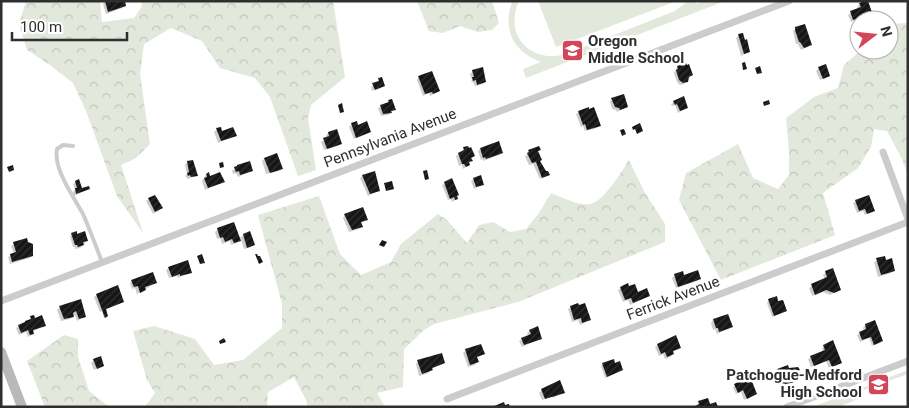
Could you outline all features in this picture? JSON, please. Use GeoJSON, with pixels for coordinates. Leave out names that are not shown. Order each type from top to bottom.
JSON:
{"type":"FeatureCollection","features":[{"type":"Feature","properties":{"kind":"street","name":"Pennsylvania Avenue"},"geometry":{"type":"LineString","coordinates":[[1,301],[789,1]]}},
{"type":"Feature","properties":{"kind":"street"},"geometry":{"type":"LineString","coordinates":[[883,152],[908,221]]}},
{"type":"Feature","properties":{"kind":"street","name":"Ferrick Avenue"},"geometry":{"type":"LineString","coordinates":[[447,399],[908,221]]}},
{"type":"Feature","properties":{"kind":"street"},"geometry":{"type":"LineString","coordinates":[[1,352],[22,407]]}},
{"type":"Feature","properties":{"kind":"street"},"geometry":{"type":"LineString","coordinates":[[788,407],[908,361]]}},
{"type":"Feature","properties":{"kind":"lane"},"geometry":{"type":"LineString","coordinates":[[74,146],[63,145],[57,149],[57,161],[102,262]]}},
{"type":"Feature","properties":{"kind":"green space"},"geometry":{"type":"Polygon","coordinates":[[[26,1],[100,1],[102,22],[134,18],[142,6],[141,1],[333,1],[345,77],[311,105],[308,118],[316,170],[298,176],[270,97],[255,78],[220,68],[202,41],[171,28],[144,44],[140,74],[150,144],[136,158],[121,165],[143,233],[117,196],[86,111],[73,83],[27,50],[19,24],[26,1]]]}},
{"type":"Feature","properties":{"kind":"green space"},"geometry":{"type":"Polygon","coordinates":[[[417,1],[492,1],[499,23],[492,30],[478,32],[460,26],[443,33],[429,31],[417,1]]]}},
{"type":"Feature","properties":{"kind":"green space"},"geometry":{"type":"Polygon","coordinates":[[[519,1],[515,13],[515,24],[517,34],[522,43],[530,50],[550,56],[563,55],[675,11],[688,1],[696,1],[696,4],[702,1],[725,1],[526,78],[523,69],[541,62],[521,50],[512,38],[509,24],[510,9],[512,2],[519,1]]]}},
{"type":"Feature","properties":{"kind":"green space"},"geometry":{"type":"Polygon","coordinates":[[[538,1],[674,1],[674,2],[556,47],[538,1]]]}},
{"type":"Feature","properties":{"kind":"green space"},"geometry":{"type":"Polygon","coordinates":[[[908,23],[908,175],[887,131],[874,129],[871,147],[858,168],[823,193],[835,235],[721,280],[679,200],[686,173],[738,144],[753,178],[778,189],[789,175],[786,118],[814,97],[838,88],[844,65],[850,60],[899,60],[899,24],[908,23]]]}},
{"type":"Feature","properties":{"kind":"green space"},"geometry":{"type":"Polygon","coordinates":[[[629,160],[644,191],[665,224],[665,242],[518,302],[434,324],[424,330],[404,349],[403,387],[377,393],[385,407],[307,407],[307,402],[294,377],[268,392],[267,407],[145,407],[155,393],[147,380],[133,331],[154,326],[195,339],[214,365],[243,360],[282,328],[282,304],[258,215],[319,196],[340,254],[361,275],[391,262],[401,244],[438,214],[446,219],[467,243],[479,225],[493,222],[510,232],[526,229],[539,213],[551,193],[583,204],[593,203],[603,196],[629,160]]]}},
{"type":"Feature","properties":{"kind":"green space"},"geometry":{"type":"Polygon","coordinates":[[[64,335],[78,339],[78,357],[89,391],[109,407],[45,407],[27,361],[64,335]]]}},
{"type":"Feature","properties":{"kind":"green space"},"geometry":{"type":"Polygon","coordinates":[[[908,370],[908,374],[861,391],[863,397],[838,407],[813,407],[908,370]]]}},
{"type":"Feature","properties":{"kind":"building"},"geometry":{"type":"Polygon","coordinates":[[[105,1],[125,1],[126,6],[108,12],[105,1]]]}},
{"type":"Feature","properties":{"kind":"building"},"geometry":{"type":"Polygon","coordinates":[[[868,1],[871,10],[853,10],[861,7],[859,3],[868,1]]]}},
{"type":"Feature","properties":{"kind":"building"},"geometry":{"type":"Polygon","coordinates":[[[805,24],[812,45],[804,48],[799,42],[795,27],[805,24]]]}},
{"type":"Feature","properties":{"kind":"building"},"geometry":{"type":"Polygon","coordinates":[[[743,33],[745,40],[747,39],[750,52],[744,54],[738,34],[743,33]]]}},
{"type":"Feature","properties":{"kind":"building"},"geometry":{"type":"Polygon","coordinates":[[[745,62],[747,69],[743,70],[742,63],[745,62]]]}},
{"type":"Feature","properties":{"kind":"building"},"geometry":{"type":"Polygon","coordinates":[[[686,63],[687,65],[689,64],[693,75],[689,77],[688,82],[683,83],[679,80],[676,70],[678,69],[677,66],[686,63]]]}},
{"type":"Feature","properties":{"kind":"building"},"geometry":{"type":"Polygon","coordinates":[[[826,64],[830,76],[823,79],[818,67],[826,64]]]}},
{"type":"Feature","properties":{"kind":"building"},"geometry":{"type":"Polygon","coordinates":[[[760,66],[762,73],[757,74],[755,68],[760,66]]]}},
{"type":"Feature","properties":{"kind":"building"},"geometry":{"type":"Polygon","coordinates":[[[483,67],[486,82],[477,85],[476,80],[473,81],[472,70],[483,67]]]}},
{"type":"Feature","properties":{"kind":"building"},"geometry":{"type":"Polygon","coordinates":[[[432,71],[440,91],[433,94],[432,92],[425,94],[418,76],[432,71]]]}},
{"type":"Feature","properties":{"kind":"building"},"geometry":{"type":"Polygon","coordinates":[[[382,77],[385,86],[375,90],[372,83],[379,81],[378,78],[382,77]]]}},
{"type":"Feature","properties":{"kind":"building"},"geometry":{"type":"Polygon","coordinates":[[[624,94],[628,107],[620,110],[615,107],[611,98],[624,94]]]}},
{"type":"Feature","properties":{"kind":"building"},"geometry":{"type":"Polygon","coordinates":[[[684,96],[688,108],[680,111],[677,104],[675,105],[673,101],[684,96]]]}},
{"type":"Feature","properties":{"kind":"building"},"geometry":{"type":"Polygon","coordinates":[[[392,99],[396,110],[391,111],[392,113],[383,114],[380,105],[392,99]]]}},
{"type":"Feature","properties":{"kind":"building"},"geometry":{"type":"Polygon","coordinates":[[[769,100],[770,104],[764,106],[763,102],[769,100]]]}},
{"type":"Feature","properties":{"kind":"building"},"geometry":{"type":"Polygon","coordinates":[[[342,103],[344,112],[340,113],[338,105],[342,103]]]}},
{"type":"Feature","properties":{"kind":"building"},"geometry":{"type":"Polygon","coordinates":[[[589,107],[589,109],[594,107],[601,126],[587,130],[578,111],[589,107]]]}},
{"type":"Feature","properties":{"kind":"building"},"geometry":{"type":"Polygon","coordinates":[[[357,121],[358,125],[367,121],[371,132],[356,138],[351,123],[357,121]]]}},
{"type":"Feature","properties":{"kind":"building"},"geometry":{"type":"Polygon","coordinates":[[[640,123],[643,131],[637,134],[632,127],[640,123]]]}},
{"type":"Feature","properties":{"kind":"building"},"geometry":{"type":"Polygon","coordinates":[[[221,127],[222,131],[233,127],[237,136],[221,141],[216,128],[221,127]]]}},
{"type":"Feature","properties":{"kind":"building"},"geometry":{"type":"Polygon","coordinates":[[[337,129],[342,144],[327,149],[323,138],[329,136],[328,132],[337,129]]]}},
{"type":"Feature","properties":{"kind":"building"},"geometry":{"type":"Polygon","coordinates":[[[624,129],[626,134],[622,136],[620,130],[624,129]]]}},
{"type":"Feature","properties":{"kind":"building"},"geometry":{"type":"Polygon","coordinates":[[[499,141],[503,153],[486,159],[485,157],[483,158],[480,148],[499,141]]]}},
{"type":"Feature","properties":{"kind":"building"},"geometry":{"type":"Polygon","coordinates":[[[468,146],[469,148],[471,147],[475,156],[471,158],[473,161],[469,162],[470,165],[466,167],[462,164],[458,153],[464,150],[463,147],[468,146]]]}},
{"type":"Feature","properties":{"kind":"building"},"geometry":{"type":"Polygon","coordinates":[[[539,146],[541,150],[538,151],[542,160],[540,161],[550,175],[542,178],[536,162],[532,163],[527,153],[529,152],[528,150],[539,146]]]}},
{"type":"Feature","properties":{"kind":"building"},"geometry":{"type":"Polygon","coordinates":[[[277,153],[283,169],[270,173],[264,158],[277,153]]]}},
{"type":"Feature","properties":{"kind":"building"},"geometry":{"type":"Polygon","coordinates":[[[193,160],[198,176],[191,177],[187,173],[189,172],[187,161],[193,160]]]}},
{"type":"Feature","properties":{"kind":"building"},"geometry":{"type":"Polygon","coordinates":[[[250,161],[253,171],[240,175],[239,171],[236,172],[234,167],[250,161]]]}},
{"type":"Feature","properties":{"kind":"building"},"geometry":{"type":"Polygon","coordinates":[[[223,162],[224,167],[220,168],[219,163],[223,162]]]}},
{"type":"Feature","properties":{"kind":"building"},"geometry":{"type":"Polygon","coordinates":[[[13,165],[14,170],[9,172],[7,167],[13,165]]]}},
{"type":"Feature","properties":{"kind":"building"},"geometry":{"type":"Polygon","coordinates":[[[427,170],[429,179],[425,180],[423,171],[427,170]]]}},
{"type":"Feature","properties":{"kind":"building"},"geometry":{"type":"Polygon","coordinates":[[[375,171],[380,191],[370,194],[362,175],[375,171]]]}},
{"type":"Feature","properties":{"kind":"building"},"geometry":{"type":"Polygon","coordinates":[[[209,172],[210,176],[220,172],[225,182],[208,188],[204,178],[207,177],[206,174],[209,172]]]}},
{"type":"Feature","properties":{"kind":"building"},"geometry":{"type":"Polygon","coordinates":[[[481,175],[484,185],[476,187],[473,178],[481,175]]]}},
{"type":"Feature","properties":{"kind":"building"},"geometry":{"type":"Polygon","coordinates":[[[452,178],[459,195],[457,196],[458,199],[455,200],[454,197],[450,199],[444,182],[452,178]]]}},
{"type":"Feature","properties":{"kind":"building"},"geometry":{"type":"Polygon","coordinates":[[[79,179],[82,188],[89,186],[90,189],[76,194],[75,181],[79,179]]]}},
{"type":"Feature","properties":{"kind":"building"},"geometry":{"type":"Polygon","coordinates":[[[392,181],[394,189],[386,191],[384,183],[392,181]]]}},
{"type":"Feature","properties":{"kind":"building"},"geometry":{"type":"Polygon","coordinates":[[[155,195],[163,208],[155,212],[148,198],[155,195]]]}},
{"type":"Feature","properties":{"kind":"building"},"geometry":{"type":"Polygon","coordinates":[[[869,195],[875,211],[867,214],[865,209],[859,211],[855,200],[869,195]]]}},
{"type":"Feature","properties":{"kind":"building"},"geometry":{"type":"Polygon","coordinates":[[[363,207],[368,220],[361,222],[363,227],[352,230],[344,214],[363,207]]]}},
{"type":"Feature","properties":{"kind":"building"},"geometry":{"type":"Polygon","coordinates":[[[234,222],[241,241],[234,243],[232,239],[225,242],[223,237],[220,238],[217,228],[234,222]]]}},
{"type":"Feature","properties":{"kind":"building"},"geometry":{"type":"Polygon","coordinates":[[[77,231],[77,234],[85,231],[88,241],[83,242],[84,245],[78,247],[75,245],[71,233],[77,231]]]}},
{"type":"Feature","properties":{"kind":"building"},"geometry":{"type":"Polygon","coordinates":[[[250,231],[255,245],[247,248],[243,234],[250,231]]]}},
{"type":"Feature","properties":{"kind":"building"},"geometry":{"type":"Polygon","coordinates":[[[27,238],[28,242],[33,244],[33,256],[12,262],[10,254],[16,252],[13,242],[27,238]]]}},
{"type":"Feature","properties":{"kind":"building"},"geometry":{"type":"Polygon","coordinates":[[[382,240],[387,242],[384,247],[379,245],[382,240]]]}},
{"type":"Feature","properties":{"kind":"building"},"geometry":{"type":"Polygon","coordinates":[[[202,254],[205,263],[200,264],[197,256],[202,254]]]}},
{"type":"Feature","properties":{"kind":"building"},"geometry":{"type":"Polygon","coordinates":[[[255,254],[260,256],[263,262],[259,264],[255,254]]]}},
{"type":"Feature","properties":{"kind":"building"},"geometry":{"type":"Polygon","coordinates":[[[885,256],[886,260],[892,258],[895,271],[881,275],[876,258],[885,256]]]}},
{"type":"Feature","properties":{"kind":"building"},"geometry":{"type":"Polygon","coordinates":[[[188,260],[192,273],[172,277],[168,267],[188,260]]]}},
{"type":"Feature","properties":{"kind":"building"},"geometry":{"type":"Polygon","coordinates":[[[833,268],[841,290],[834,293],[826,290],[815,295],[811,284],[827,277],[825,271],[833,268]]]}},
{"type":"Feature","properties":{"kind":"building"},"geometry":{"type":"Polygon","coordinates":[[[698,270],[701,279],[678,287],[674,274],[683,271],[684,275],[698,270]]]}},
{"type":"Feature","properties":{"kind":"building"},"geometry":{"type":"Polygon","coordinates":[[[153,272],[157,283],[145,287],[146,290],[140,293],[138,286],[134,287],[131,280],[153,272]]]}},
{"type":"Feature","properties":{"kind":"building"},"geometry":{"type":"Polygon","coordinates":[[[628,283],[629,286],[635,284],[638,292],[647,288],[650,296],[633,303],[631,298],[625,300],[620,287],[628,283]]]}},
{"type":"Feature","properties":{"kind":"building"},"geometry":{"type":"Polygon","coordinates":[[[118,285],[124,302],[106,309],[108,316],[105,318],[96,294],[118,285]]]}},
{"type":"Feature","properties":{"kind":"building"},"geometry":{"type":"Polygon","coordinates":[[[777,296],[778,301],[783,300],[787,311],[774,316],[768,299],[777,296]]]}},
{"type":"Feature","properties":{"kind":"building"},"geometry":{"type":"Polygon","coordinates":[[[81,299],[86,317],[79,319],[76,311],[73,313],[74,317],[64,319],[59,306],[81,299]]]}},
{"type":"Feature","properties":{"kind":"building"},"geometry":{"type":"Polygon","coordinates":[[[578,303],[579,305],[585,303],[591,320],[582,323],[581,318],[574,320],[570,306],[578,303]]]}},
{"type":"Feature","properties":{"kind":"building"},"geometry":{"type":"Polygon","coordinates":[[[728,314],[733,327],[719,332],[713,319],[728,314]]]}},
{"type":"Feature","properties":{"kind":"building"},"geometry":{"type":"Polygon","coordinates":[[[34,315],[35,318],[42,315],[46,326],[33,330],[34,334],[30,335],[28,330],[21,333],[18,325],[31,319],[30,316],[34,315]]]}},
{"type":"Feature","properties":{"kind":"building"},"geometry":{"type":"Polygon","coordinates":[[[875,320],[883,341],[874,345],[871,337],[862,340],[859,332],[866,329],[865,324],[875,320]]]}},
{"type":"Feature","properties":{"kind":"building"},"geometry":{"type":"Polygon","coordinates":[[[538,326],[542,339],[524,345],[521,338],[531,334],[529,330],[538,326]]]}},
{"type":"Feature","properties":{"kind":"building"},"geometry":{"type":"Polygon","coordinates":[[[676,335],[681,348],[673,351],[674,354],[667,357],[665,352],[661,354],[657,344],[676,335]]]}},
{"type":"Feature","properties":{"kind":"building"},"geometry":{"type":"Polygon","coordinates":[[[224,338],[226,342],[220,344],[219,341],[224,338]]]}},
{"type":"Feature","properties":{"kind":"building"},"geometry":{"type":"Polygon","coordinates":[[[833,340],[842,363],[832,367],[829,360],[814,366],[810,356],[825,350],[823,345],[833,340]]]}},
{"type":"Feature","properties":{"kind":"building"},"geometry":{"type":"Polygon","coordinates":[[[481,344],[485,354],[477,357],[479,362],[470,365],[465,349],[481,344]]]}},
{"type":"Feature","properties":{"kind":"building"},"geometry":{"type":"Polygon","coordinates":[[[442,353],[445,363],[422,374],[417,360],[442,353]]]}},
{"type":"Feature","properties":{"kind":"building"},"geometry":{"type":"Polygon","coordinates":[[[101,356],[104,366],[97,369],[93,359],[101,356]]]}},
{"type":"Feature","properties":{"kind":"building"},"geometry":{"type":"Polygon","coordinates":[[[614,359],[615,363],[620,361],[623,370],[607,377],[602,363],[614,359]]]}},
{"type":"Feature","properties":{"kind":"building"},"geometry":{"type":"Polygon","coordinates":[[[788,365],[789,368],[798,367],[800,370],[797,371],[800,380],[782,386],[777,369],[788,365]]]}},
{"type":"Feature","properties":{"kind":"building"},"geometry":{"type":"Polygon","coordinates":[[[749,374],[757,394],[747,399],[743,390],[738,393],[734,384],[745,379],[744,376],[749,374]]]}},
{"type":"Feature","properties":{"kind":"building"},"geometry":{"type":"Polygon","coordinates":[[[560,380],[565,393],[545,399],[541,389],[560,380]]]}},
{"type":"Feature","properties":{"kind":"building"},"geometry":{"type":"Polygon","coordinates":[[[708,398],[710,404],[716,402],[718,407],[693,407],[699,404],[698,401],[708,398]]]}},
{"type":"Feature","properties":{"kind":"building"},"geometry":{"type":"Polygon","coordinates":[[[504,402],[505,405],[509,404],[510,407],[492,407],[504,402]]]}},
{"type":"Feature","properties":{"kind":"place","name":"Oregon Middle School"},"geometry":{"type":"Point","coordinates":[572,50]}},
{"type":"Feature","properties":{"kind":"place","name":"Patchogue-Medford High School"},"geometry":{"type":"Point","coordinates":[878,384]}}]}
